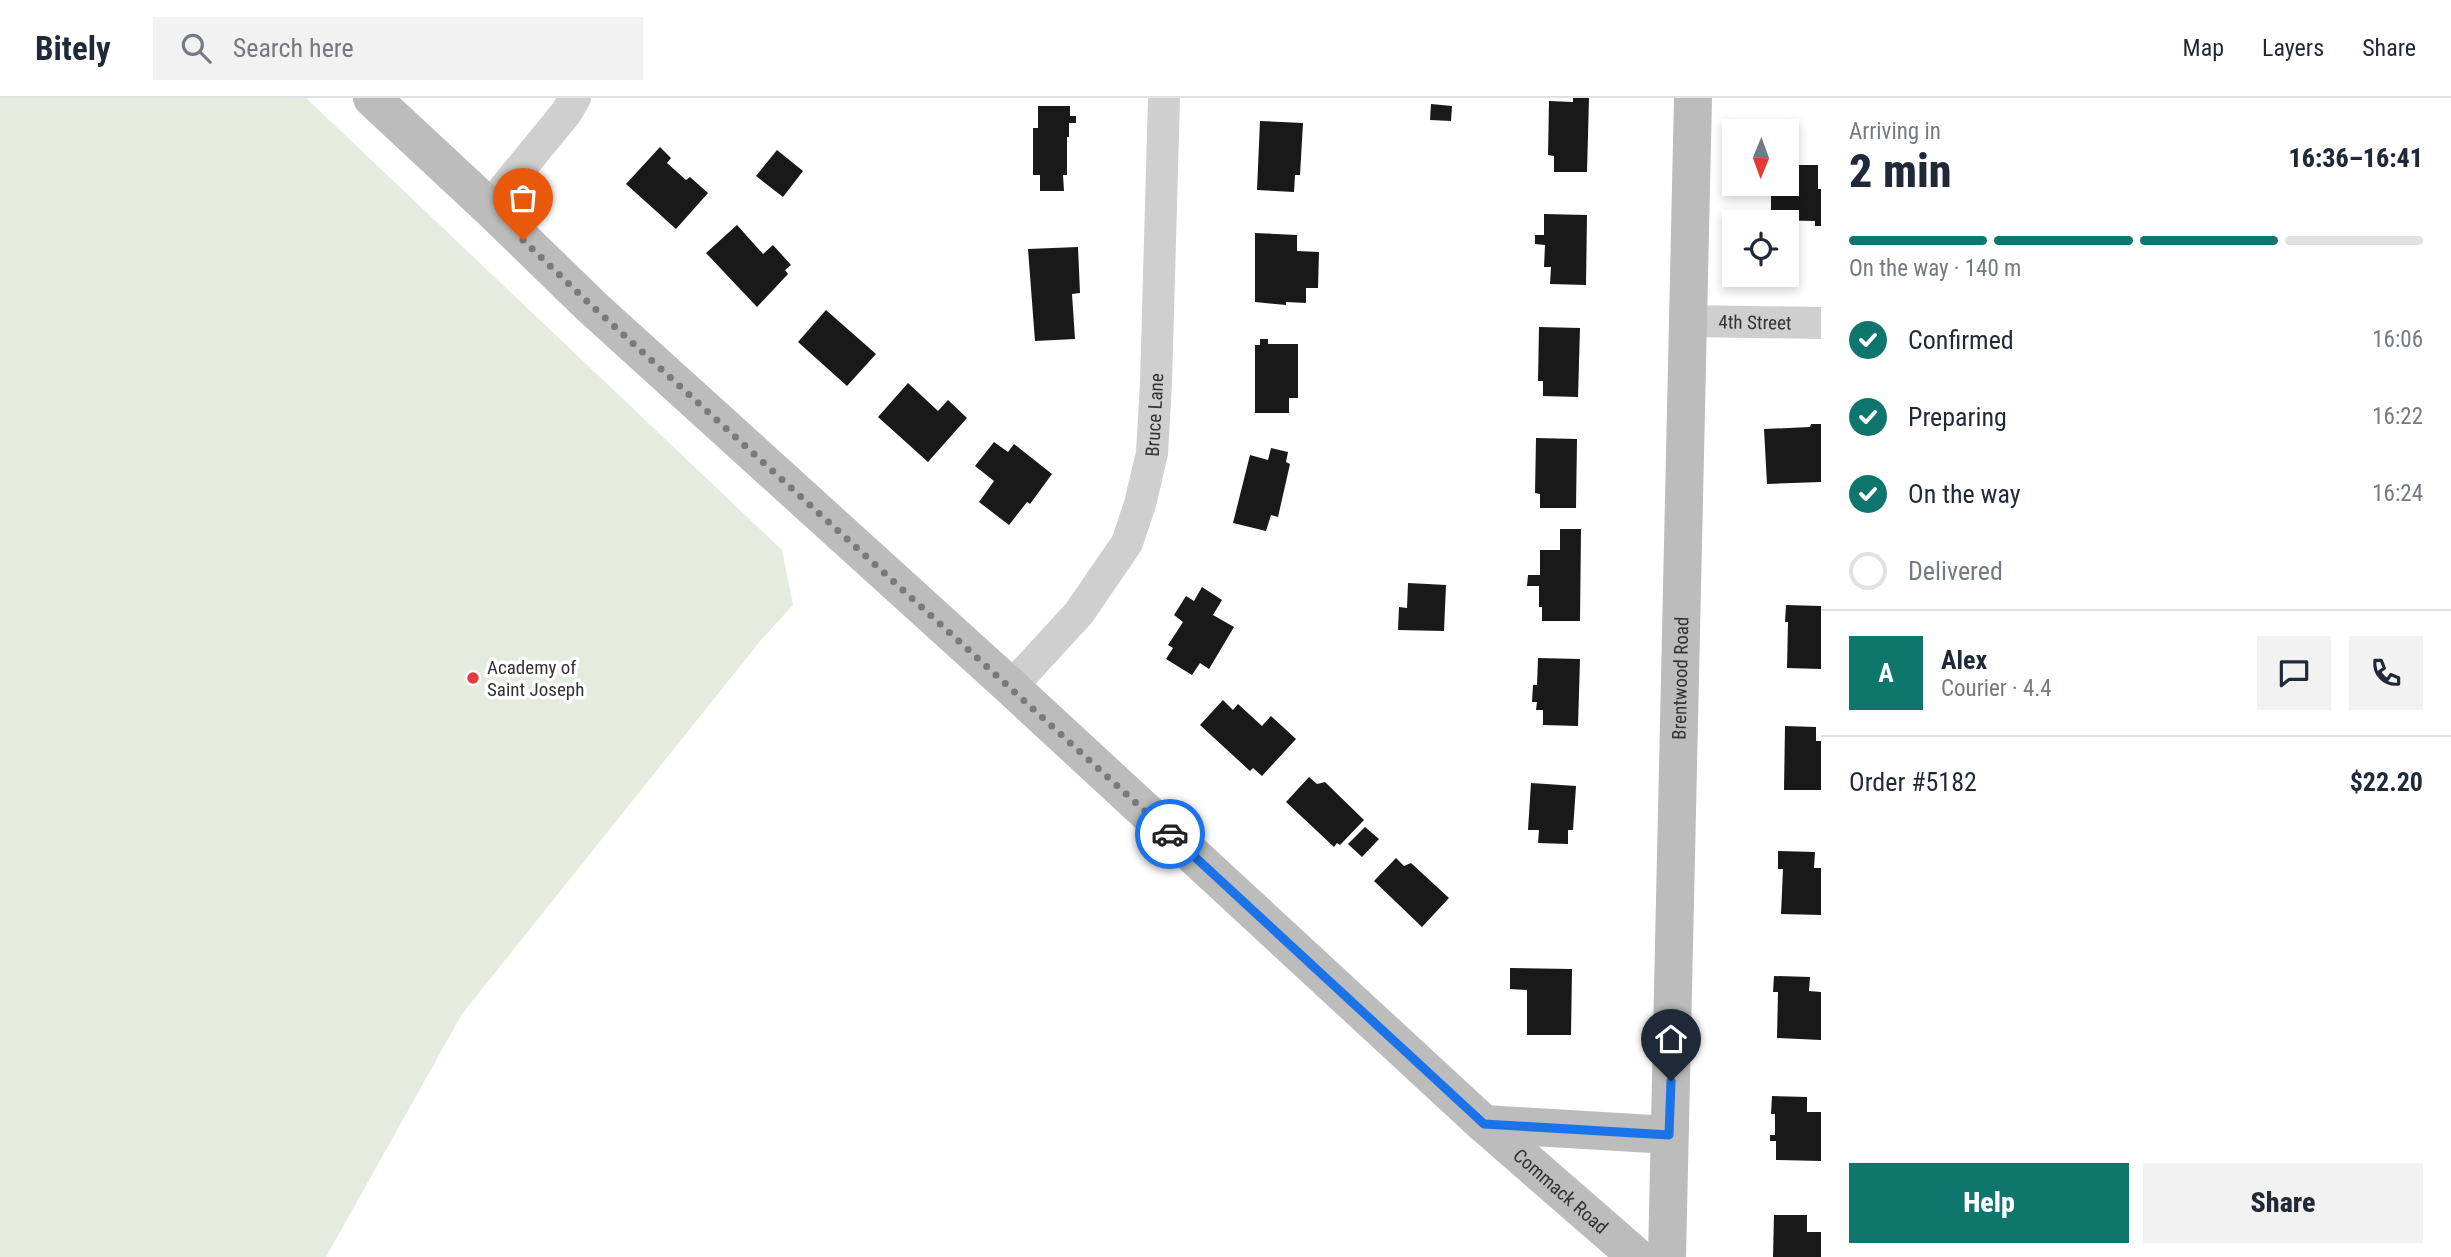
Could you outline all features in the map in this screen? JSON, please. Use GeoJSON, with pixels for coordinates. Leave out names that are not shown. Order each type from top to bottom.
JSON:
{"type":"FeatureCollection","features":[{"type":"Feature","properties":{"kind":"street","name":"Commack Road"},"geometry":{"type":"LineString","coordinates":[[372,98],[592,306],[1011,687],[1484,1124],[1637,1257]]}},
{"type":"Feature","properties":{"kind":"street"},"geometry":{"type":"LineString","coordinates":[[489,207],[566,113],[575,98]]}},
{"type":"Feature","properties":{"kind":"street","name":"Bruce Lane"},"geometry":{"type":"LineString","coordinates":[[1011,687],[1079,613],[1126,543],[1140,504],[1152,453],[1164,98]]}},
{"type":"Feature","properties":{"kind":"street","name":"Brentwood Road"},"geometry":{"type":"LineString","coordinates":[[1667,1257],[1692,98]]}},
{"type":"Feature","properties":{"kind":"street","name":"4th Street"},"geometry":{"type":"LineString","coordinates":[[1689,321],[1821,323]]}},
{"type":"Feature","properties":{"kind":"street","name":"Commack Road"},"geometry":{"type":"LineString","coordinates":[[1484,1124],[1669,1135]]}},
{"type":"Feature","properties":{"kind":"shaded area"},"geometry":{"type":"Polygon","coordinates":[[[0,98],[306,98],[782,550],[793,605],[761,640],[462,1014],[326,1257],[0,1257],[0,98]]]}},
{"type":"Feature","properties":{"kind":"building"},"geometry":{"type":"Polygon","coordinates":[[[1573,98],[1589,98],[1587,172],[1554,172],[1554,156],[1548,155],[1549,101],[1573,102],[1573,98]]]}},
{"type":"Feature","properties":{"kind":"building"},"geometry":{"type":"Polygon","coordinates":[[[1431,104],[1452,106],[1451,121],[1430,120],[1431,104]]]}},
{"type":"Feature","properties":{"kind":"building"},"geometry":{"type":"Polygon","coordinates":[[[1038,106],[1070,106],[1070,116],[1076,116],[1076,123],[1069,123],[1067,175],[1063,175],[1064,191],[1040,191],[1040,175],[1033,175],[1033,128],[1038,128],[1038,106]]]}},
{"type":"Feature","properties":{"kind":"building"},"geometry":{"type":"Polygon","coordinates":[[[1260,121],[1303,123],[1300,175],[1295,175],[1294,192],[1257,190],[1260,121]]]}},
{"type":"Feature","properties":{"kind":"building"},"geometry":{"type":"Polygon","coordinates":[[[660,147],[671,158],[667,163],[686,180],[690,177],[708,193],[676,229],[626,184],[660,147]]]}},
{"type":"Feature","properties":{"kind":"building"},"geometry":{"type":"Polygon","coordinates":[[[777,150],[803,171],[783,197],[756,176],[777,150]]]}},
{"type":"Feature","properties":{"kind":"building"},"geometry":{"type":"Polygon","coordinates":[[[1799,165],[1818,165],[1821,226],[1815,226],[1815,221],[1799,221],[1799,210],[1771,210],[1771,196],[1799,196],[1799,165]]]}},
{"type":"Feature","properties":{"kind":"building"},"geometry":{"type":"Polygon","coordinates":[[[1544,214],[1587,215],[1586,285],[1550,284],[1551,267],[1544,267],[1545,245],[1535,244],[1535,235],[1544,235],[1544,214]]]}},
{"type":"Feature","properties":{"kind":"building"},"geometry":{"type":"Polygon","coordinates":[[[737,225],[763,254],[773,245],[791,265],[785,270],[788,274],[757,307],[706,253],[737,225]]]}},
{"type":"Feature","properties":{"kind":"building"},"geometry":{"type":"Polygon","coordinates":[[[1255,233],[1297,235],[1297,251],[1319,252],[1318,288],[1306,288],[1306,303],[1286,302],[1286,305],[1255,302],[1255,233]]]}},
{"type":"Feature","properties":{"kind":"building"},"geometry":{"type":"Polygon","coordinates":[[[1078,247],[1080,293],[1072,294],[1075,339],[1035,341],[1028,249],[1078,247]]]}},
{"type":"Feature","properties":{"kind":"building"},"geometry":{"type":"Polygon","coordinates":[[[826,310],[876,354],[847,386],[798,342],[826,310]]]}},
{"type":"Feature","properties":{"kind":"building"},"geometry":{"type":"Polygon","coordinates":[[[1539,327],[1580,328],[1578,397],[1543,396],[1543,381],[1538,381],[1539,327]]]}},
{"type":"Feature","properties":{"kind":"building"},"geometry":{"type":"Polygon","coordinates":[[[1260,339],[1268,339],[1268,344],[1298,344],[1298,398],[1289,398],[1289,413],[1255,413],[1255,345],[1260,345],[1260,339]]]}},
{"type":"Feature","properties":{"kind":"building"},"geometry":{"type":"Polygon","coordinates":[[[908,383],[938,411],[948,400],[967,418],[928,462],[878,417],[908,383]]]}},
{"type":"Feature","properties":{"kind":"building"},"geometry":{"type":"Polygon","coordinates":[[[1811,424],[1821,424],[1821,482],[1767,484],[1764,429],[1810,427],[1811,424]]]}},
{"type":"Feature","properties":{"kind":"building"},"geometry":{"type":"Polygon","coordinates":[[[1536,438],[1577,439],[1576,508],[1540,508],[1540,494],[1535,493],[1536,438]]]}},
{"type":"Feature","properties":{"kind":"building"},"geometry":{"type":"Polygon","coordinates":[[[994,442],[1008,452],[1014,444],[1052,474],[1030,504],[1027,502],[1009,525],[979,502],[994,481],[975,466],[994,442]]]}},
{"type":"Feature","properties":{"kind":"building"},"geometry":{"type":"Polygon","coordinates":[[[1271,448],[1288,452],[1286,462],[1290,464],[1278,517],[1271,515],[1266,531],[1233,523],[1250,455],[1268,460],[1271,448]]]}},
{"type":"Feature","properties":{"kind":"building"},"geometry":{"type":"Polygon","coordinates":[[[1560,529],[1581,529],[1580,621],[1542,621],[1539,586],[1527,586],[1528,575],[1540,575],[1540,550],[1560,550],[1560,529]]]}},
{"type":"Feature","properties":{"kind":"building"},"geometry":{"type":"Polygon","coordinates":[[[1408,583],[1446,585],[1444,631],[1398,630],[1399,607],[1407,608],[1408,583]]]}},
{"type":"Feature","properties":{"kind":"building"},"geometry":{"type":"Polygon","coordinates":[[[1202,587],[1222,600],[1213,615],[1234,627],[1209,669],[1200,663],[1192,675],[1166,659],[1173,648],[1168,645],[1183,622],[1174,615],[1186,596],[1194,601],[1202,587]]]}},
{"type":"Feature","properties":{"kind":"building"},"geometry":{"type":"Polygon","coordinates":[[[1786,605],[1821,606],[1821,669],[1787,668],[1786,605]]]}},
{"type":"Feature","properties":{"kind":"building"},"geometry":{"type":"Polygon","coordinates":[[[1538,658],[1580,659],[1578,726],[1543,725],[1543,710],[1536,710],[1537,702],[1532,702],[1533,685],[1537,685],[1538,658]]]}},
{"type":"Feature","properties":{"kind":"building"},"geometry":{"type":"Polygon","coordinates":[[[1223,700],[1233,710],[1238,704],[1262,726],[1271,716],[1296,739],[1262,776],[1253,768],[1250,771],[1200,725],[1223,700]]]}},
{"type":"Feature","properties":{"kind":"building"},"geometry":{"type":"Polygon","coordinates":[[[1785,726],[1816,727],[1816,741],[1821,741],[1821,790],[1784,790],[1785,726]]]}},
{"type":"Feature","properties":{"kind":"building"},"geometry":{"type":"Polygon","coordinates":[[[1309,777],[1317,784],[1325,782],[1364,820],[1340,845],[1337,843],[1334,847],[1286,802],[1309,777]]]}},
{"type":"Feature","properties":{"kind":"building"},"geometry":{"type":"Polygon","coordinates":[[[1531,783],[1576,786],[1573,830],[1568,830],[1568,844],[1538,843],[1539,830],[1528,830],[1531,783]]]}},
{"type":"Feature","properties":{"kind":"building"},"geometry":{"type":"Polygon","coordinates":[[[1365,827],[1379,839],[1362,857],[1348,844],[1365,827]]]}},
{"type":"Feature","properties":{"kind":"building"},"geometry":{"type":"Polygon","coordinates":[[[1778,851],[1815,852],[1814,868],[1821,868],[1821,915],[1781,914],[1783,869],[1778,869],[1778,851]]]}},
{"type":"Feature","properties":{"kind":"building"},"geometry":{"type":"Polygon","coordinates":[[[1396,858],[1404,866],[1411,863],[1449,898],[1422,927],[1374,881],[1396,858]]]}},
{"type":"Feature","properties":{"kind":"building"},"geometry":{"type":"Polygon","coordinates":[[[1510,968],[1572,969],[1571,1035],[1527,1035],[1527,990],[1510,989],[1510,968]]]}},
{"type":"Feature","properties":{"kind":"building"},"geometry":{"type":"Polygon","coordinates":[[[1774,976],[1810,977],[1809,991],[1821,992],[1821,1040],[1777,1038],[1778,992],[1773,992],[1774,976]]]}},
{"type":"Feature","properties":{"kind":"building"},"geometry":{"type":"Polygon","coordinates":[[[1772,1096],[1807,1097],[1807,1112],[1821,1112],[1821,1161],[1776,1160],[1776,1141],[1770,1141],[1770,1135],[1775,1135],[1775,1114],[1771,1114],[1772,1096]]]}},
{"type":"Feature","properties":{"kind":"building"},"geometry":{"type":"Polygon","coordinates":[[[1774,1215],[1807,1215],[1807,1232],[1821,1232],[1821,1257],[1773,1257],[1774,1215]]]}},
{"type":"Feature","properties":{"kind":"way so far"},"geometry":{"type":"LineString","coordinates":[[523,240],[1170,834]]}},
{"type":"Feature","properties":{"kind":"place","name":"Academy of Saint Joseph"},"geometry":{"type":"Point","coordinates":[473,678]}},
{"type":"Feature","properties":{"kind":"route"},"geometry":{"type":"LineString","coordinates":[[1170,834],[1484,1124],[1669,1135],[1671,1081]]}}]}
